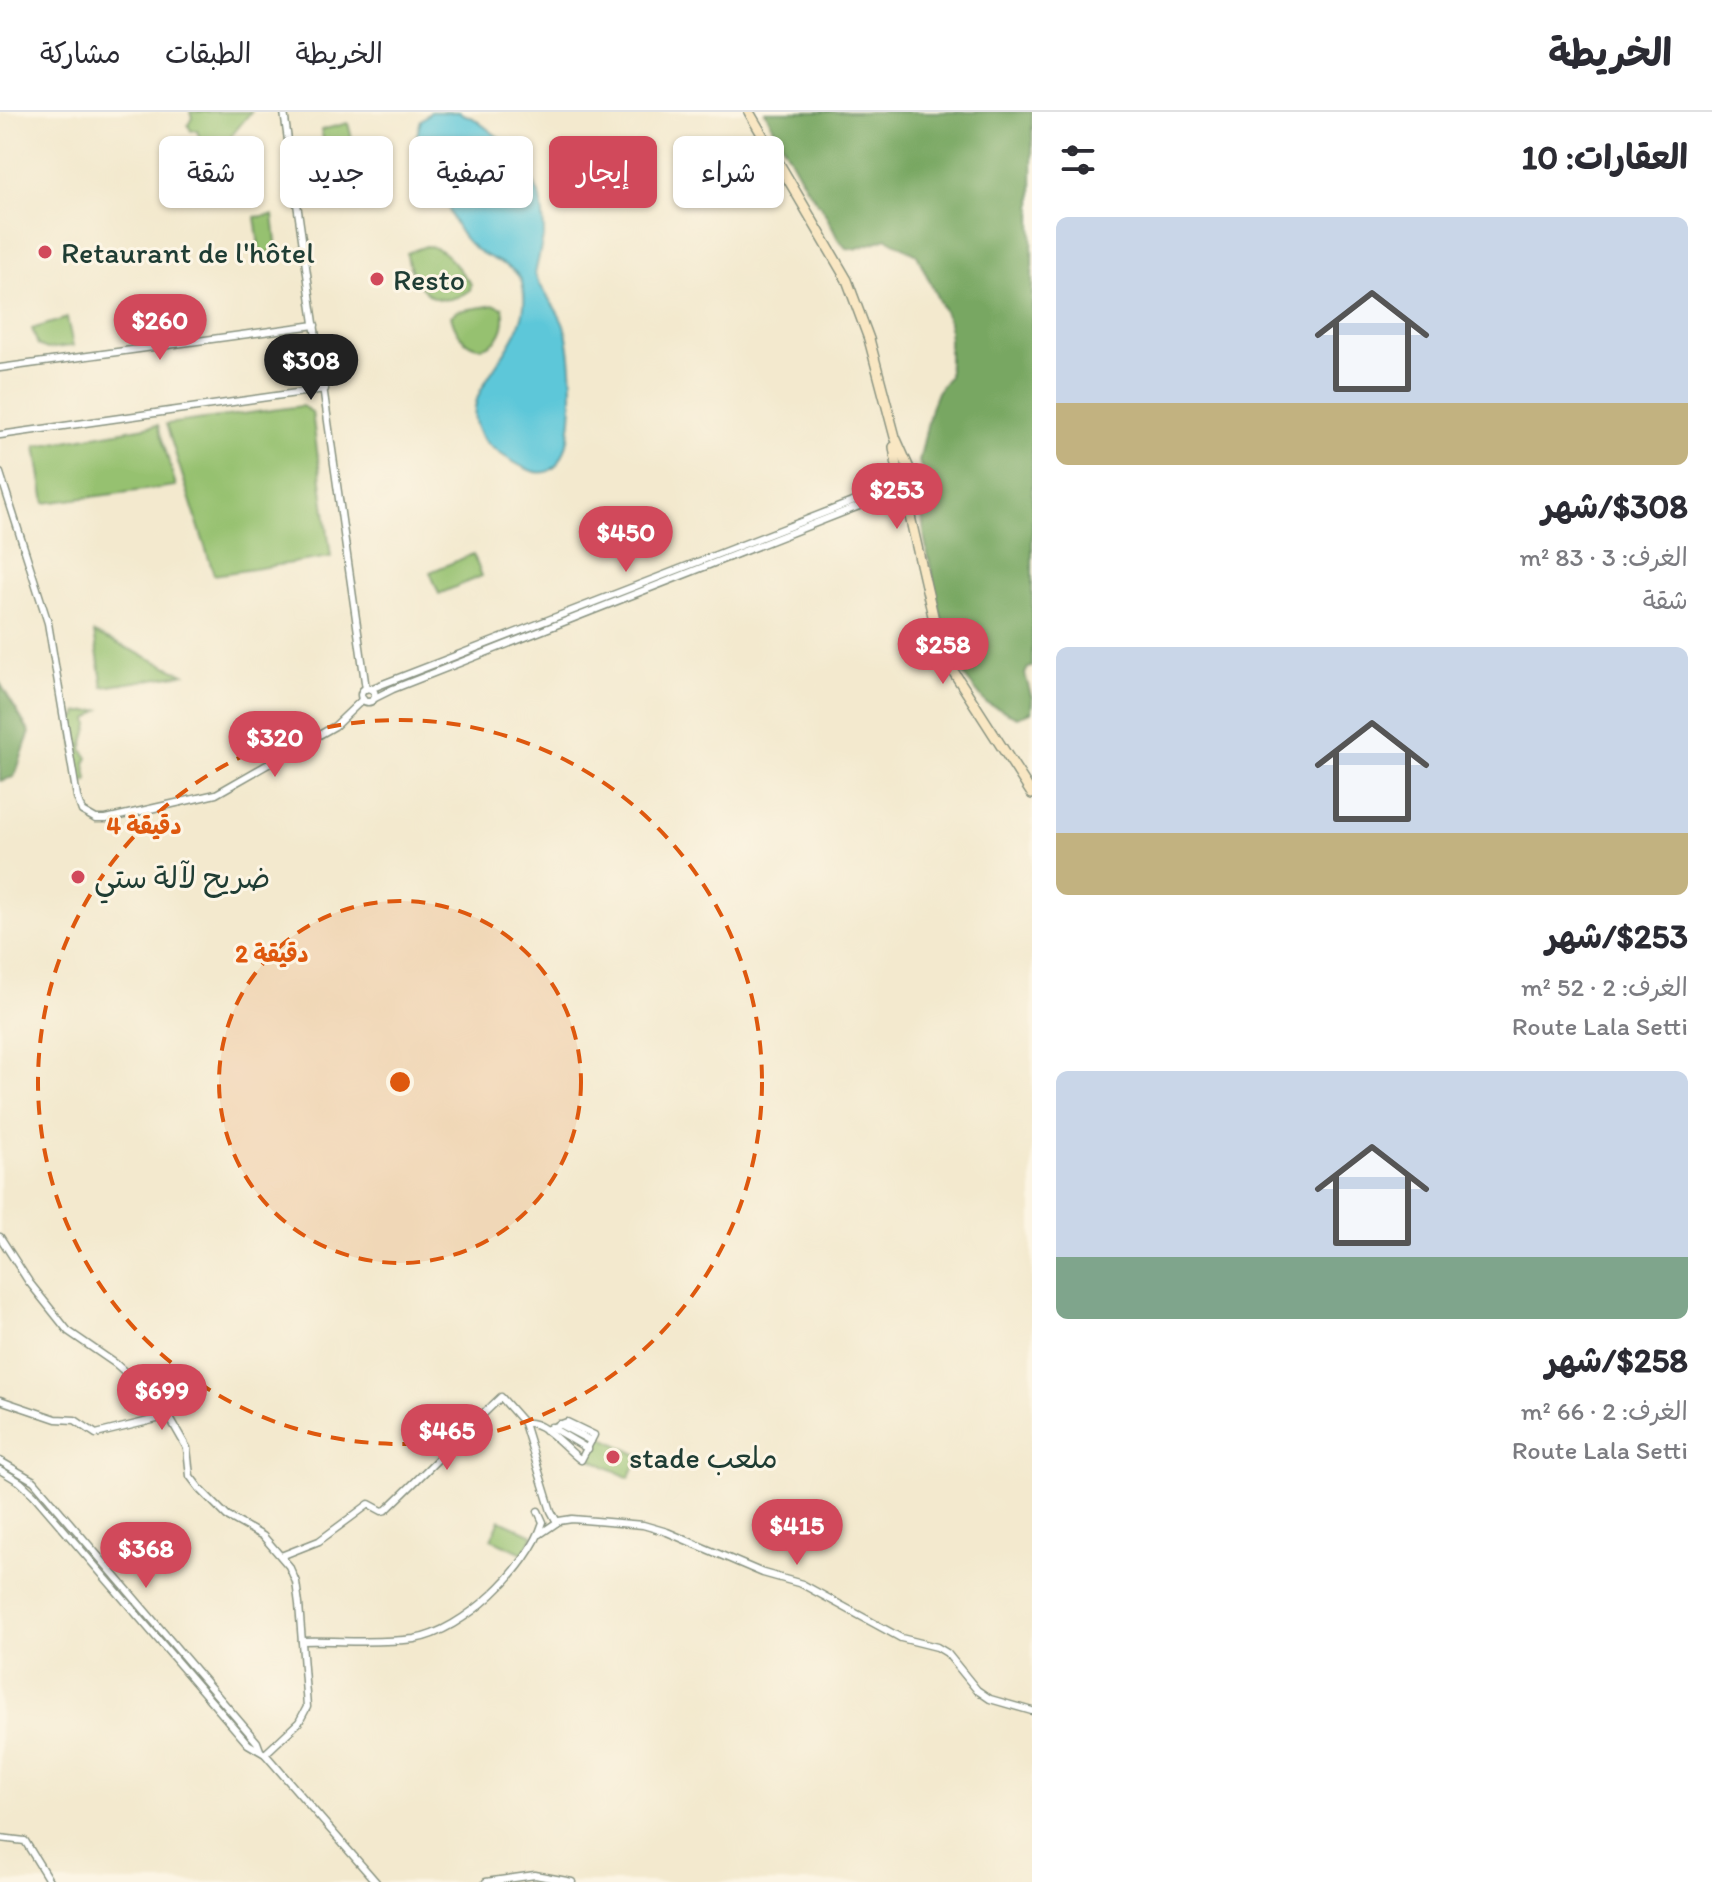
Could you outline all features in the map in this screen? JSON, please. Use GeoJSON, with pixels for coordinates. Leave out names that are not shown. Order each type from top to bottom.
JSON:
{"type":"FeatureCollection","features":[{"type":"Feature","properties":{"kind":"main road"},"geometry":{"type":"LineString","coordinates":[[749,112],[847,280],[869,339],[897,463],[895,489],[908,507],[946,660],[1032,794]]}},
{"type":"Feature","properties":{"kind":"main road"},"geometry":{"type":"LineString","coordinates":[[885,404],[901,453],[918,480],[915,511],[919,551]]}},
{"type":"Feature","properties":{"kind":"main road"},"geometry":{"type":"LineString","coordinates":[[895,478],[902,472],[911,473]]}},
{"type":"Feature","properties":{"kind":"main road"},"geometry":{"type":"LineString","coordinates":[[901,495],[909,496],[916,491]]}},
{"type":"Feature","properties":{"kind":"street"},"geometry":{"type":"LineString","coordinates":[[284,112],[368,689],[374,693],[373,699]]}},
{"type":"Feature","properties":{"kind":"street"},"geometry":{"type":"LineString","coordinates":[[0,368],[315,325]]}},
{"type":"Feature","properties":{"kind":"street"},"geometry":{"type":"LineString","coordinates":[[0,435],[325,389]]}},
{"type":"Feature","properties":{"kind":"street"},"geometry":{"type":"LineString","coordinates":[[0,473],[48,623],[77,797],[82,811],[96,819],[106,819],[216,794],[335,726],[363,699]]}},
{"type":"Feature","properties":{"kind":"street"},"geometry":{"type":"LineString","coordinates":[[363,699],[362,692],[368,689],[874,494],[895,478]]}},
{"type":"Feature","properties":{"kind":"street"},"geometry":{"type":"LineString","coordinates":[[363,699],[368,702],[407,683],[880,498],[901,495]]}},
{"type":"Feature","properties":{"kind":"street"},"geometry":{"type":"LineString","coordinates":[[0,1237],[29,1282],[68,1331],[116,1364],[163,1406],[187,1448],[190,1476],[227,1516],[263,1536],[281,1556],[296,1582],[307,1707],[299,1722],[263,1752]]}},
{"type":"Feature","properties":{"kind":"street"},"geometry":{"type":"LineString","coordinates":[[281,1556],[319,1541],[369,1504],[386,1510],[501,1397],[524,1423],[557,1522]]}},
{"type":"Feature","properties":{"kind":"street"},"geometry":{"type":"LineString","coordinates":[[0,1400],[56,1419],[75,1420],[96,1434],[169,1416]]}},
{"type":"Feature","properties":{"kind":"street"},"geometry":{"type":"LineString","coordinates":[[524,1423],[548,1428],[588,1449]]}},
{"type":"Feature","properties":{"kind":"street"},"geometry":{"type":"LineString","coordinates":[[559,1424],[591,1441],[583,1459],[548,1428],[559,1424]]}},
{"type":"Feature","properties":{"kind":"street"},"geometry":{"type":"LineString","coordinates":[[0,1461],[34,1481],[376,1882]]}},
{"type":"Feature","properties":{"kind":"street"},"geometry":{"type":"LineString","coordinates":[[0,1470],[34,1495],[253,1749],[263,1752]]}},
{"type":"Feature","properties":{"kind":"street"},"geometry":{"type":"LineString","coordinates":[[302,1641],[416,1639],[440,1630],[486,1599],[517,1568],[540,1534],[543,1522],[538,1511]]}},
{"type":"Feature","properties":{"kind":"street"},"geometry":{"type":"LineString","coordinates":[[540,1534],[557,1522],[572,1519],[643,1525],[667,1532],[763,1573],[802,1584],[901,1638],[937,1647],[947,1653],[977,1690],[990,1699],[1032,1711]]}},
{"type":"Feature","properties":{"kind":"street"},"geometry":{"type":"LineString","coordinates":[[0,1838],[25,1841],[50,1882]]}},
{"type":"Feature","properties":{"kind":"street"},"geometry":{"type":"LineString","coordinates":[[486,1882],[535,1875],[572,1882]]}},
{"type":"Feature","properties":{"kind":"green space"},"geometry":{"type":"Polygon","coordinates":[[[190,112],[251,112],[231,136],[199,136],[197,130],[191,131],[188,125],[192,118],[190,112]]]}},
{"type":"Feature","properties":{"kind":"green space"},"geometry":{"type":"Polygon","coordinates":[[[765,112],[1032,112],[1032,667],[1025,674],[1032,699],[1031,712],[1017,717],[986,703],[958,668],[946,640],[925,541],[920,501],[924,475],[919,462],[931,408],[937,392],[949,376],[949,322],[917,255],[887,238],[855,249],[846,248],[806,187],[784,147],[784,136],[778,136],[765,112]]]}},
{"type":"Feature","properties":{"kind":"green space"},"geometry":{"type":"Polygon","coordinates":[[[348,123],[351,136],[322,136],[321,130],[348,123]]]}},
{"type":"Feature","properties":{"kind":"green space"},"geometry":{"type":"Polygon","coordinates":[[[273,215],[277,251],[260,254],[255,217],[273,215]]]}},
{"type":"Feature","properties":{"kind":"green space"},"geometry":{"type":"Polygon","coordinates":[[[426,246],[440,250],[452,260],[471,284],[470,290],[446,300],[432,297],[420,286],[408,263],[407,253],[426,246]]]}},
{"type":"Feature","properties":{"kind":"green space"},"geometry":{"type":"Polygon","coordinates":[[[495,305],[503,308],[504,322],[494,342],[476,346],[466,342],[451,316],[457,311],[495,305]]]}},
{"type":"Feature","properties":{"kind":"green space"},"geometry":{"type":"Polygon","coordinates":[[[67,318],[73,346],[47,349],[38,345],[32,329],[67,318]]]}},
{"type":"Feature","properties":{"kind":"green space"},"geometry":{"type":"Polygon","coordinates":[[[302,406],[312,412],[331,557],[214,575],[166,424],[302,406]]]}},
{"type":"Feature","properties":{"kind":"green space"},"geometry":{"type":"Polygon","coordinates":[[[158,425],[176,486],[45,503],[36,446],[158,425]]]}},
{"type":"Feature","properties":{"kind":"green space"},"geometry":{"type":"Polygon","coordinates":[[[473,554],[482,576],[439,594],[430,572],[473,554]]]}},
{"type":"Feature","properties":{"kind":"green space"},"geometry":{"type":"Polygon","coordinates":[[[94,633],[184,674],[103,687],[94,633]]]}},
{"type":"Feature","properties":{"kind":"green space"},"geometry":{"type":"Polygon","coordinates":[[[0,683],[30,733],[14,777],[0,781],[0,683]]]}},
{"type":"Feature","properties":{"kind":"green space"},"geometry":{"type":"Polygon","coordinates":[[[100,710],[88,719],[82,749],[88,758],[85,763],[88,780],[80,785],[70,719],[77,717],[77,713],[100,710]]]}},
{"type":"Feature","properties":{"kind":"green space","name":"stade ملعب"},"geometry":{"type":"Polygon","coordinates":[[[598,1435],[640,1456],[629,1478],[587,1457],[598,1435]]]}},
{"type":"Feature","properties":{"kind":"green space"},"geometry":{"type":"Polygon","coordinates":[[[500,1520],[533,1535],[525,1554],[491,1539],[500,1520]]]}},
{"type":"Feature","properties":{"kind":"water"},"geometry":{"type":"Polygon","coordinates":[[[431,112],[458,112],[473,118],[497,136],[417,136],[421,120],[431,112]]]}},
{"type":"Feature","properties":{"kind":"water"},"geometry":{"type":"Polygon","coordinates":[[[533,181],[541,199],[544,233],[535,274],[566,332],[572,392],[567,442],[560,460],[549,471],[532,471],[498,452],[482,438],[475,419],[476,401],[519,327],[524,306],[522,283],[508,267],[474,248],[448,208],[533,208],[533,181]]]}},
{"type":"Feature","properties":{"kind":"place","name":"Retaurant de l'hôtel"},"geometry":{"type":"Point","coordinates":[45,252]}},
{"type":"Feature","properties":{"kind":"place","name":"Resto"},"geometry":{"type":"Point","coordinates":[377,279]}},
{"type":"Feature","properties":{"kind":"place","name":"ضريح لآلة ستي"},"geometry":{"type":"Point","coordinates":[78,877]}},
{"type":"Feature","properties":{"kind":"place","name":"stade ملعب"},"geometry":{"type":"Point","coordinates":[613,1457]}}]}
